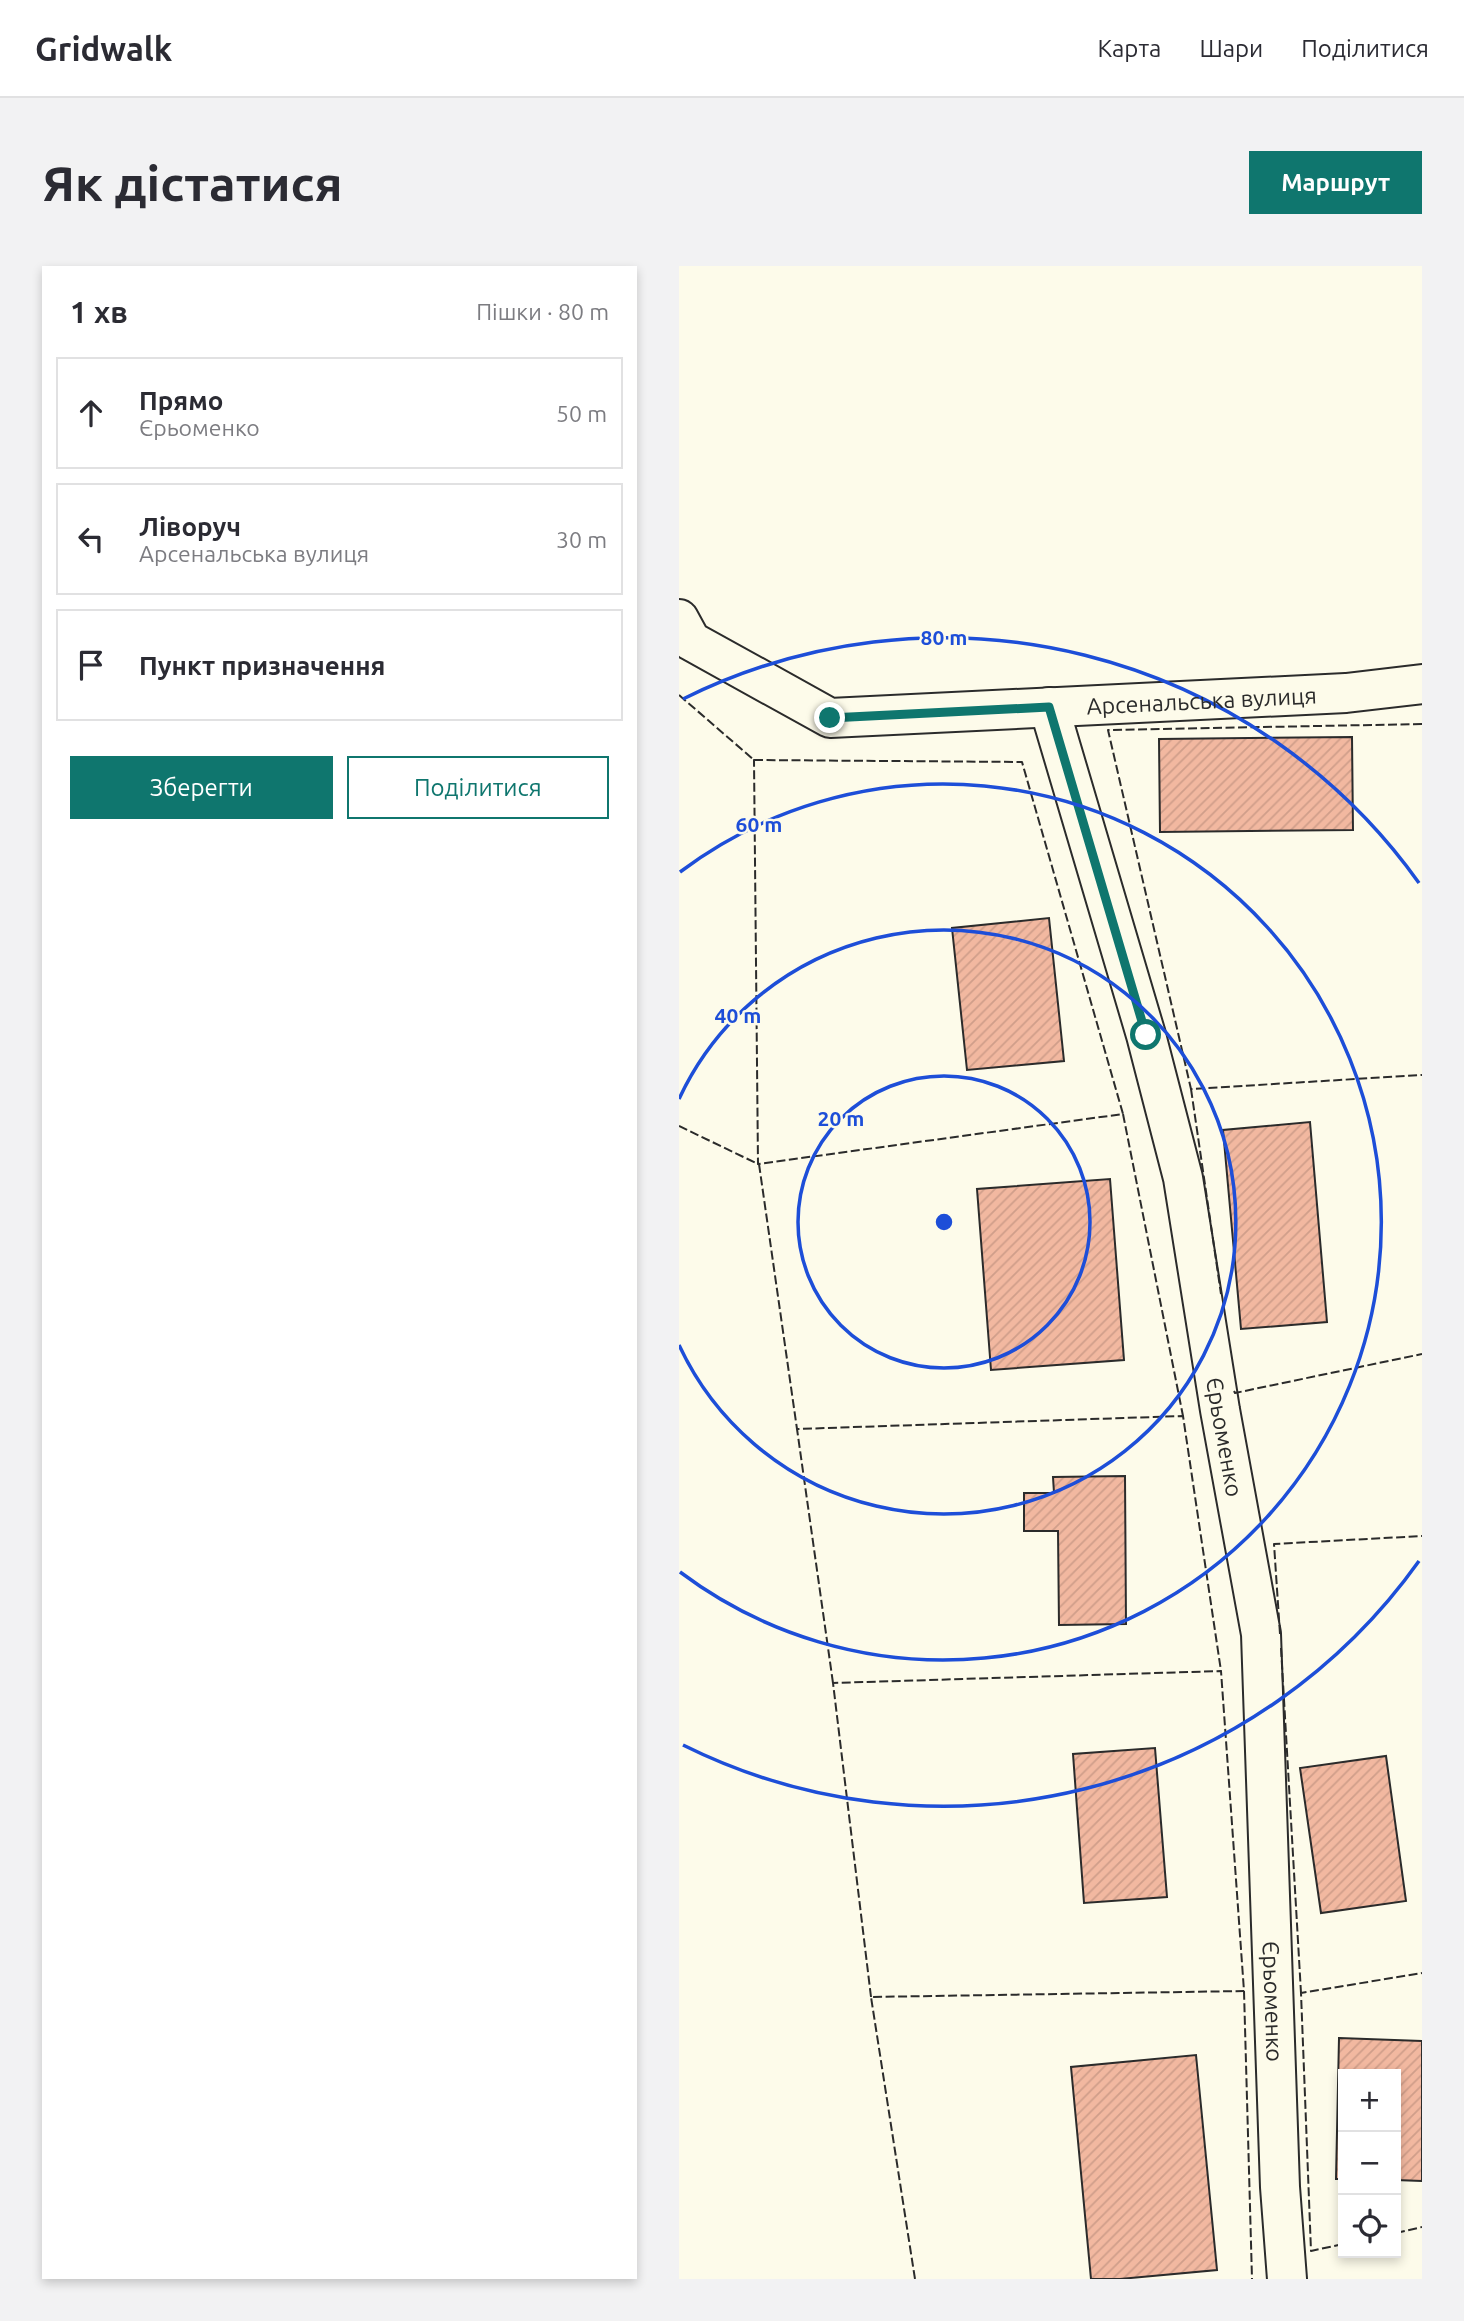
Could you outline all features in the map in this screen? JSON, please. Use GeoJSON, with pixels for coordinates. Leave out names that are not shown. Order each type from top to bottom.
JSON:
{"type":"FeatureCollection","features":[{"type":"Feature","properties":{"kind":"street","name":"Арсенальська вулиця"},"geometry":{"type":"LineString","coordinates":[[683,634],[830,718],[1346,693],[1422,684]]}},
{"type":"Feature","properties":{"kind":"street","name":"Єрьоменко"},"geometry":{"type":"LineString","coordinates":[[1049,707],[1146,1035],[1182,1178],[1220,1410],[1261,1634],[1280,2187],[1287,2279]]}},
{"type":"Feature","properties":{"kind":"building"},"geometry":{"type":"Polygon","coordinates":[[[1352,737],[1353,830],[1160,832],[1159,739],[1352,737]]]}},
{"type":"Feature","properties":{"kind":"building"},"geometry":{"type":"Polygon","coordinates":[[[1049,918],[1064,1061],[967,1070],[952,928],[1049,918]]]}},
{"type":"Feature","properties":{"kind":"building"},"geometry":{"type":"Polygon","coordinates":[[[1310,1122],[1327,1322],[1241,1329],[1223,1130],[1310,1122]]]}},
{"type":"Feature","properties":{"kind":"building"},"geometry":{"type":"Polygon","coordinates":[[[1110,1179],[1124,1360],[991,1370],[977,1189],[1110,1179]]]}},
{"type":"Feature","properties":{"kind":"building"},"geometry":{"type":"Polygon","coordinates":[[[1125,1476],[1126,1624],[1059,1625],[1058,1531],[1024,1531],[1024,1493],[1054,1493],[1053,1477],[1125,1476]]]}},
{"type":"Feature","properties":{"kind":"building"},"geometry":{"type":"Polygon","coordinates":[[[1155,1748],[1167,1897],[1084,1903],[1073,1754],[1155,1748]]]}},
{"type":"Feature","properties":{"kind":"building"},"geometry":{"type":"Polygon","coordinates":[[[1386,1756],[1406,1901],[1321,1913],[1300,1768],[1386,1756]]]}},
{"type":"Feature","properties":{"kind":"building"},"geometry":{"type":"Polygon","coordinates":[[[1339,2038],[1422,2041],[1422,2181],[1401,2180],[1401,2069],[1338,2069],[1339,2038]]]}},
{"type":"Feature","properties":{"kind":"building"},"geometry":{"type":"Polygon","coordinates":[[[1196,2055],[1217,2270],[1091,2279],[1071,2067],[1196,2055]]]}},
{"type":"Feature","properties":{"kind":"building"},"geometry":{"type":"Polygon","coordinates":[[[1338,2085],[1338,2179],[1336,2179],[1338,2085]]]}},
{"type":"Feature","properties":{"kind":"fence"},"geometry":{"type":"LineString","coordinates":[[679,695],[754,760]]}},
{"type":"Feature","properties":{"kind":"fence"},"geometry":{"type":"LineString","coordinates":[[1422,724],[1108,730],[1191,1089],[1422,1075]]}},
{"type":"Feature","properties":{"kind":"fence"},"geometry":{"type":"LineString","coordinates":[[754,760],[1022,762],[1123,1114],[758,1164],[754,760]]}},
{"type":"Feature","properties":{"kind":"fence"},"geometry":{"type":"LineString","coordinates":[[1191,1089],[1221,1294]]}},
{"type":"Feature","properties":{"kind":"fence"},"geometry":{"type":"LineString","coordinates":[[1123,1114],[1183,1416]]}},
{"type":"Feature","properties":{"kind":"fence"},"geometry":{"type":"LineString","coordinates":[[679,1126],[758,1164]]}},
{"type":"Feature","properties":{"kind":"fence"},"geometry":{"type":"LineString","coordinates":[[759,1164],[797,1429]]}},
{"type":"Feature","properties":{"kind":"fence"},"geometry":{"type":"LineString","coordinates":[[1234,1391],[1235,1393],[1422,1354]]}},
{"type":"Feature","properties":{"kind":"fence"},"geometry":{"type":"LineString","coordinates":[[833,1683],[797,1429],[1183,1416],[1221,1671]]}},
{"type":"Feature","properties":{"kind":"fence"},"geometry":{"type":"LineString","coordinates":[[1280,1634],[1274,1544],[1422,1536]]}},
{"type":"Feature","properties":{"kind":"fence"},"geometry":{"type":"LineString","coordinates":[[1281,1648],[1301,1993]]}},
{"type":"Feature","properties":{"kind":"fence"},"geometry":{"type":"LineString","coordinates":[[871,1997],[833,1683],[1221,1671],[1244,1991],[1252,2279]]}},
{"type":"Feature","properties":{"kind":"fence"},"geometry":{"type":"LineString","coordinates":[[1338,2245],[1311,2251],[1301,1993],[1422,1973]]}},
{"type":"Feature","properties":{"kind":"fence"},"geometry":{"type":"LineString","coordinates":[[915,2279],[871,1997],[1244,1991]]}},
{"type":"Feature","properties":{"kind":"fence"},"geometry":{"type":"LineString","coordinates":[[1401,2232],[1422,2227]]}},
{"type":"Feature","properties":{"kind":"route"},"geometry":{"type":"LineString","coordinates":[[830,718],[1049,707],[1146,1035]]}}]}
